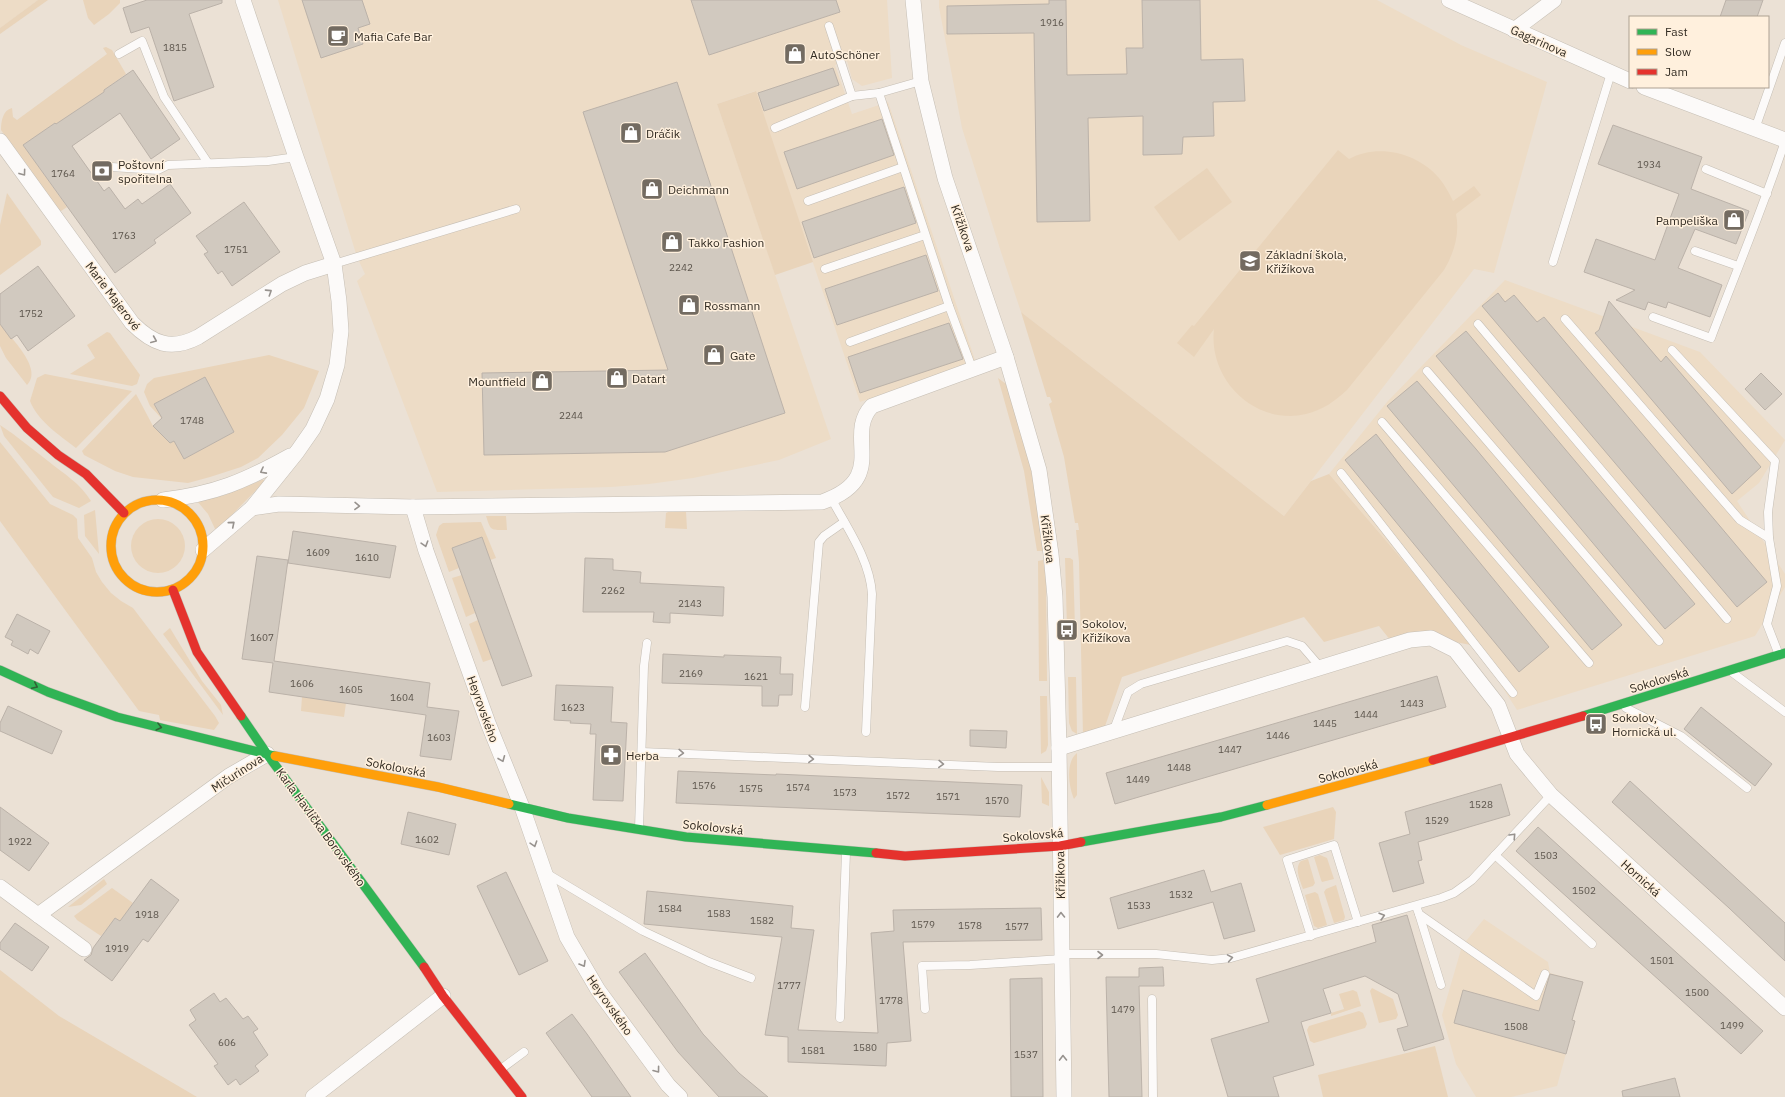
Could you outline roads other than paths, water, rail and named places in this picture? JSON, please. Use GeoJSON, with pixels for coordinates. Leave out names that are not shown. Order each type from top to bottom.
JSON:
{"type":"FeatureCollection","features":[{"type":"Feature","properties":{"kind":"street"},"geometry":{"type":"LineString","coordinates":[[203,550],[252,508],[297,452],[313,429],[327,399],[338,365],[341,331],[334,264],[296,158],[243,0]]}},
{"type":"Feature","properties":{"kind":"street","name":"Křižíkova"},"geometry":{"type":"LineString","coordinates":[[913,0],[921,82],[945,178],[1006,357],[1039,470],[1051,554],[1055,597],[1060,768],[1061,957],[1064,1097]]}},
{"type":"Feature","properties":{"kind":"street","name":"Gagarinova"},"geometry":{"type":"LineString","coordinates":[[1449,0],[1629,81]]}},
{"type":"Feature","properties":{"kind":"street"},"geometry":{"type":"LineString","coordinates":[[1514,30],[1554,0]]}},
{"type":"Feature","properties":{"kind":"street"},"geometry":{"type":"LineString","coordinates":[[1647,88],[1785,141]]}},
{"type":"Feature","properties":{"kind":"street","name":"Marie Majerové"},"geometry":{"type":"LineString","coordinates":[[0,141],[132,323],[143,335],[156,341],[173,345],[186,343],[282,284],[305,272],[334,264]]}},
{"type":"Feature","properties":{"kind":"street"},"geometry":{"type":"LineString","coordinates":[[252,508],[279,504],[413,507],[822,502],[846,490],[856,478],[863,456],[862,421],[865,412],[872,406],[972,368],[1006,357]]}},
{"type":"Feature","properties":{"kind":"street"},"geometry":{"type":"LineString","coordinates":[[0,396],[27,428],[58,456],[86,474],[124,513]]}},
{"type":"Feature","properties":{"kind":"street"},"geometry":{"type":"LineString","coordinates":[[163,500],[177,504],[188,512],[197,523],[202,536],[203,550],[200,563],[192,575],[173,590],[154,592],[140,588],[127,580],[117,568],[112,554],[111,539],[116,525],[124,513],[136,504],[149,500],[193,497],[223,488],[260,473],[297,452]]}},
{"type":"Feature","properties":{"kind":"street","name":"Heyrovského"},"geometry":{"type":"LineString","coordinates":[[413,507],[426,551],[488,723],[522,807],[543,872],[567,937],[598,990],[668,1085],[680,1097]]}},
{"type":"Feature","properties":{"kind":"street","name":"Karla Havlíčka Borovského"},"geometry":{"type":"LineString","coordinates":[[173,590],[197,652],[267,754],[419,959],[443,996],[501,1068],[522,1097]]}},
{"type":"Feature","properties":{"kind":"street","name":"Hornická"},"geometry":{"type":"LineString","coordinates":[[1059,748],[1112,733],[1410,640],[1431,638],[1455,650],[1469,667],[1498,705],[1517,754],[1551,795],[1785,1008]]}},
{"type":"Feature","properties":{"kind":"street","name":"Sokolovská"},"geometry":{"type":"LineString","coordinates":[[267,754],[438,787],[568,818],[686,837],[905,856],[1060,846],[1222,817],[1438,759],[1510,736],[1620,705],[1782,654]]}},
{"type":"Feature","properties":{"kind":"street","name":"Mičurinova"},"geometry":{"type":"LineString","coordinates":[[0,670],[48,692],[117,717],[267,754]]}},
{"type":"Feature","properties":{"kind":"street","name":"Mičurinova"},"geometry":{"type":"LineString","coordinates":[[38,915],[229,776],[267,754]]}},
{"type":"Feature","properties":{"kind":"street"},"geometry":{"type":"LineString","coordinates":[[0,887],[84,949]]}},
{"type":"Feature","properties":{"kind":"street"},"geometry":{"type":"LineString","coordinates":[[313,1097],[443,996]]}},
{"type":"Feature","properties":{"kind":"lane"},"geometry":{"type":"LineString","coordinates":[[829,26],[852,96]]}},
{"type":"Feature","properties":{"kind":"lane"},"geometry":{"type":"LineString","coordinates":[[119,54],[142,41],[164,97],[208,163]]}},
{"type":"Feature","properties":{"kind":"lane"},"geometry":{"type":"LineString","coordinates":[[1755,129],[1785,43]]}},
{"type":"Feature","properties":{"kind":"lane"},"geometry":{"type":"LineString","coordinates":[[1553,262],[1610,73]]}},
{"type":"Feature","properties":{"kind":"lane"},"geometry":{"type":"LineString","coordinates":[[775,128],[852,96],[879,93],[921,82]]}},
{"type":"Feature","properties":{"kind":"lane"},"geometry":{"type":"LineString","coordinates":[[879,93],[949,306],[972,368]]}},
{"type":"Feature","properties":{"kind":"lane"},"geometry":{"type":"LineString","coordinates":[[1653,317],[1711,338],[1738,266],[1768,194],[1785,141]]}},
{"type":"Feature","properties":{"kind":"lane"},"geometry":{"type":"LineString","coordinates":[[96,166],[158,170],[168,165],[268,161],[296,158]]}},
{"type":"Feature","properties":{"kind":"lane"},"geometry":{"type":"LineString","coordinates":[[808,201],[903,167]]}},
{"type":"Feature","properties":{"kind":"lane"},"geometry":{"type":"LineString","coordinates":[[1706,169],[1768,194]]}},
{"type":"Feature","properties":{"kind":"lane"},"geometry":{"type":"LineString","coordinates":[[334,264],[516,209]]}},
{"type":"Feature","properties":{"kind":"lane"},"geometry":{"type":"LineString","coordinates":[[825,269],[926,235]]}},
{"type":"Feature","properties":{"kind":"lane"},"geometry":{"type":"LineString","coordinates":[[1695,251],[1738,266]]}},
{"type":"Feature","properties":{"kind":"lane"},"geometry":{"type":"LineString","coordinates":[[850,342],[949,306]]}},
{"type":"Feature","properties":{"kind":"lane"},"geometry":{"type":"LineString","coordinates":[[1565,319],[1740,520],[1769,538]]}},
{"type":"Feature","properties":{"kind":"lane"},"geometry":{"type":"LineString","coordinates":[[1478,324],[1727,619]]}},
{"type":"Feature","properties":{"kind":"lane"},"geometry":{"type":"LineString","coordinates":[[1672,350],[1775,462],[1768,512],[1769,538],[1777,586],[1767,624],[1782,654]]}},
{"type":"Feature","properties":{"kind":"lane"},"geometry":{"type":"LineString","coordinates":[[1427,371],[1659,641]]}},
{"type":"Feature","properties":{"kind":"lane"},"geometry":{"type":"LineString","coordinates":[[1382,422],[1589,663]]}},
{"type":"Feature","properties":{"kind":"lane"},"geometry":{"type":"LineString","coordinates":[[1341,473],[1513,693]]}},
{"type":"Feature","properties":{"kind":"lane"},"geometry":{"type":"LineString","coordinates":[[831,498],[865,564],[872,582],[866,732]]}},
{"type":"Feature","properties":{"kind":"lane"},"geometry":{"type":"LineString","coordinates":[[805,707],[819,542],[824,536],[844,522]]}},
{"type":"Feature","properties":{"kind":"lane"},"geometry":{"type":"LineString","coordinates":[[1112,733],[1128,692],[1141,684],[1287,641],[1302,646],[1321,668]]}},
{"type":"Feature","properties":{"kind":"lane"},"geometry":{"type":"LineString","coordinates":[[639,829],[644,666],[647,644]]}},
{"type":"Feature","properties":{"kind":"lane"},"geometry":{"type":"LineString","coordinates":[[1730,670],[1785,712]]}},
{"type":"Feature","properties":{"kind":"lane"},"geometry":{"type":"LineString","coordinates":[[1620,705],[1681,736],[1747,788]]}},
{"type":"Feature","properties":{"kind":"lane"},"geometry":{"type":"LineString","coordinates":[[642,752],[998,767],[1060,768]]}},
{"type":"Feature","properties":{"kind":"lane"},"geometry":{"type":"LineString","coordinates":[[924,1009],[922,966],[970,965],[1061,957],[1156,954],[1212,960],[1231,958],[1441,898],[1463,888],[1495,856],[1551,795]]}},
{"type":"Feature","properties":{"kind":"lane"},"geometry":{"type":"LineString","coordinates":[[1311,936],[1287,860],[1334,845],[1358,922]]}},
{"type":"Feature","properties":{"kind":"lane"},"geometry":{"type":"LineString","coordinates":[[840,1018],[846,851]]}},
{"type":"Feature","properties":{"kind":"lane"},"geometry":{"type":"LineString","coordinates":[[1495,856],[1592,944]]}},
{"type":"Feature","properties":{"kind":"lane"},"geometry":{"type":"LineString","coordinates":[[543,872],[643,931],[709,962],[751,978]]}},
{"type":"Feature","properties":{"kind":"lane"},"geometry":{"type":"LineString","coordinates":[[1416,906],[1441,985]]}},
{"type":"Feature","properties":{"kind":"lane"},"geometry":{"type":"LineString","coordinates":[[1419,914],[1536,996],[1545,974]]}},
{"type":"Feature","properties":{"kind":"lane"},"geometry":{"type":"LineString","coordinates":[[1152,999],[1153,1097]]}},
{"type":"Feature","properties":{"kind":"lane"},"geometry":{"type":"LineString","coordinates":[[501,1068],[524,1052]]}},
{"type":"Feature","properties":{"kind":"place","name":"Mafia Cafe Bar"},"geometry":{"type":"Point","coordinates":[338,36]}},
{"type":"Feature","properties":{"kind":"place","name":"AutoSchöner"},"geometry":{"type":"Point","coordinates":[795,54]}},
{"type":"Feature","properties":{"kind":"place","name":"Dráčik"},"geometry":{"type":"Point","coordinates":[631,133]}},
{"type":"Feature","properties":{"kind":"place","name":"Poštovní spořitelna"},"geometry":{"type":"Point","coordinates":[102,171]}},
{"type":"Feature","properties":{"kind":"place","name":"Deichmann"},"geometry":{"type":"Point","coordinates":[652,189]}},
{"type":"Feature","properties":{"kind":"place","name":"Pampeliška"},"geometry":{"type":"Point","coordinates":[1734,220]}},
{"type":"Feature","properties":{"kind":"place","name":"Takko Fashion"},"geometry":{"type":"Point","coordinates":[672,242]}},
{"type":"Feature","properties":{"kind":"place","name":"Základní škola, Křižíkova"},"geometry":{"type":"Point","coordinates":[1250,261]}},
{"type":"Feature","properties":{"kind":"place","name":"Rossmann"},"geometry":{"type":"Point","coordinates":[689,305]}},
{"type":"Feature","properties":{"kind":"place","name":"Gate"},"geometry":{"type":"Point","coordinates":[714,355]}},
{"type":"Feature","properties":{"kind":"place","name":"Datart"},"geometry":{"type":"Point","coordinates":[617,378]}},
{"type":"Feature","properties":{"kind":"place","name":"Mountfield"},"geometry":{"type":"Point","coordinates":[542,381]}},
{"type":"Feature","properties":{"kind":"place","name":"Sokolov, Křižíkova"},"geometry":{"type":"Point","coordinates":[1067,630]}},
{"type":"Feature","properties":{"kind":"place","name":"Sokolov, Hornická ul."},"geometry":{"type":"Point","coordinates":[1596,724]}},
{"type":"Feature","properties":{"kind":"place","name":"Herba"},"geometry":{"type":"Point","coordinates":[611,755]}}]}
